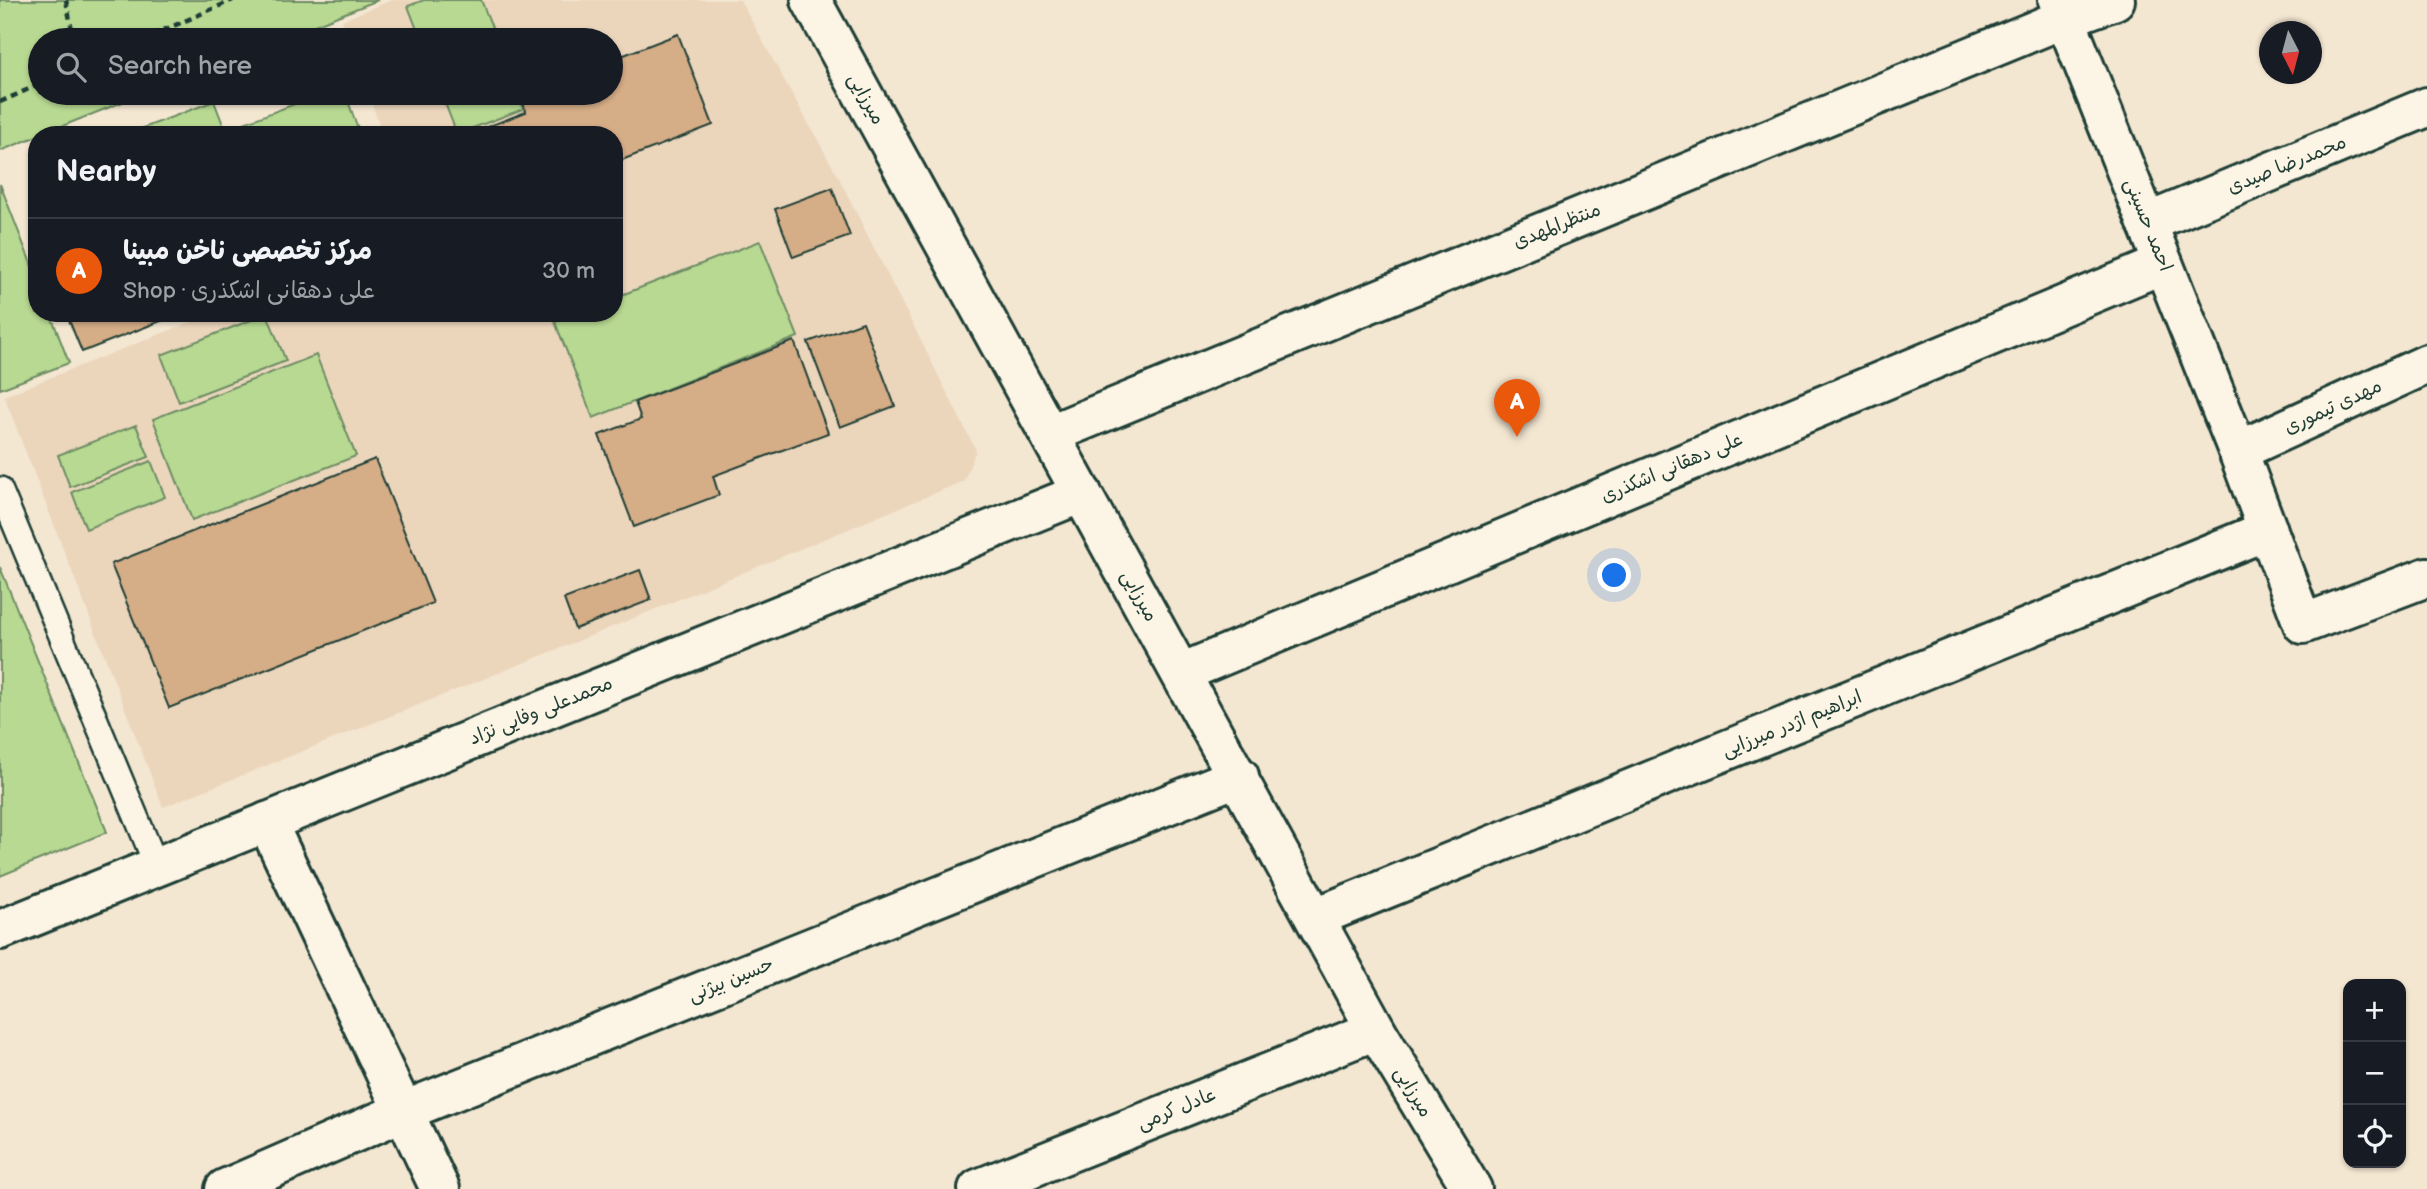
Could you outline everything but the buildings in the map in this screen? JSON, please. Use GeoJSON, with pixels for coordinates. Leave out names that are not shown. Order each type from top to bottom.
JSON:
{"type":"FeatureCollection","features":[{"type":"Feature","properties":{"kind":"street","name":"میرزایی"},"geometry":{"type":"LineString","coordinates":[[811,0],[1376,1030],[1469,1188]]}},
{"type":"Feature","properties":{"kind":"street","name":"منتظرالمهدی"},"geometry":{"type":"LineString","coordinates":[[1050,434],[2061,9],[2115,0]]}},
{"type":"Feature","properties":{"kind":"street","name":"احمد حسینی"},"geometry":{"type":"LineString","coordinates":[[2061,9],[2238,451],[2303,624],[2427,577]]}},
{"type":"Feature","properties":{"kind":"street","name":"محمدرضا صیدی"},"geometry":{"type":"LineString","coordinates":[[2147,223],[2427,107]]}},
{"type":"Feature","properties":{"kind":"street","name":"علی دهقانی اشکذری"},"geometry":{"type":"LineString","coordinates":[[1181,673],[2163,264]]}},
{"type":"Feature","properties":{"kind":"street","name":"مهدی تیموری"},"geometry":{"type":"LineString","coordinates":[[2238,451],[2427,364]]}},
{"type":"Feature","properties":{"kind":"street","name":"محمدعلی وفایی نژاد"},"geometry":{"type":"LineString","coordinates":[[0,930],[1082,493]]}},
{"type":"Feature","properties":{"kind":"street","name":"ابراهیم اژدر میرزایی"},"geometry":{"type":"LineString","coordinates":[[1316,917],[2268,530]]}},
{"type":"Feature","properties":{"kind":"street","name":"حسین بیژنی"},"geometry":{"type":"LineString","coordinates":[[225,1189],[404,1111],[1239,776]]}},
{"type":"Feature","properties":{"kind":"street"},"geometry":{"type":"LineString","coordinates":[[267,822],[440,1189]]}},
{"type":"Feature","properties":{"kind":"street","name":"عادل کرمی"},"geometry":{"type":"LineString","coordinates":[[978,1189],[1376,1030]]}},
{"type":"Feature","properties":{"kind":"lane"},"geometry":{"type":"LineString","coordinates":[[0,489],[157,867]]}},
{"type":"Feature","properties":{"kind":"path"},"geometry":{"type":"LineString","coordinates":[[66,0],[72,28]]}},
{"type":"Feature","properties":{"kind":"path"},"geometry":{"type":"LineString","coordinates":[[209,10],[215,0]]}},
{"type":"Feature","properties":{"kind":"path"},"geometry":{"type":"LineString","coordinates":[[168,28],[233,0]]}},
{"type":"Feature","properties":{"kind":"path"},"geometry":{"type":"LineString","coordinates":[[0,102],[28,89]]}},
{"type":"Feature","properties":{"kind":"shaded area"},"geometry":{"type":"Polygon","coordinates":[[[392,0],[740,0],[840,180],[976,450],[964,481],[576,642],[163,807],[4,396],[190,322],[623,322],[623,126],[380,126],[372,105],[623,105],[623,28],[345,28],[342,20],[392,0]]]}},
{"type":"Feature","properties":{"kind":"green space"},"geometry":{"type":"Polygon","coordinates":[[[0,0],[378,0],[307,28],[28,28],[28,105],[115,105],[62,126],[28,126],[28,140],[0,151],[0,0]]]}},
{"type":"Feature","properties":{"kind":"green space"},"geometry":{"type":"Polygon","coordinates":[[[424,0],[481,0],[492,28],[416,28],[408,6],[424,0]]]}},
{"type":"Feature","properties":{"kind":"green space"},"geometry":{"type":"Polygon","coordinates":[[[204,105],[216,105],[224,126],[149,126],[204,105]]]}},
{"type":"Feature","properties":{"kind":"green space"},"geometry":{"type":"Polygon","coordinates":[[[292,105],[349,105],[357,126],[236,126],[292,105]]]}},
{"type":"Feature","properties":{"kind":"green space"},"geometry":{"type":"Polygon","coordinates":[[[446,105],[522,105],[523,109],[478,126],[454,126],[446,105]]]}},
{"type":"Feature","properties":{"kind":"green space"},"geometry":{"type":"Polygon","coordinates":[[[0,184],[28,256],[28,322],[53,322],[69,363],[0,389],[0,184]]]}},
{"type":"Feature","properties":{"kind":"green space"},"geometry":{"type":"Polygon","coordinates":[[[760,241],[798,337],[593,418],[555,322],[623,322],[623,294],[760,241]]]}},
{"type":"Feature","properties":{"kind":"green space"},"geometry":{"type":"Polygon","coordinates":[[[246,322],[270,322],[286,361],[179,402],[161,355],[246,322]]]}},
{"type":"Feature","properties":{"kind":"green space"},"geometry":{"type":"Polygon","coordinates":[[[316,355],[356,456],[192,520],[153,419],[316,355]]]}},
{"type":"Feature","properties":{"kind":"green space"},"geometry":{"type":"Polygon","coordinates":[[[136,425],[149,457],[70,487],[58,455],[136,425]]]}},
{"type":"Feature","properties":{"kind":"green space"},"geometry":{"type":"Polygon","coordinates":[[[151,461],[165,497],[86,529],[72,492],[151,461]]]}},
{"type":"Feature","properties":{"kind":"green space"},"geometry":{"type":"Polygon","coordinates":[[[0,567],[107,832],[0,876],[0,567]]]}},
{"type":"Feature","properties":{"kind":"place","name":"مرکز تخصصی ناخن مبینا"},"geometry":{"type":"Point","coordinates":[1517,437]}}]}
